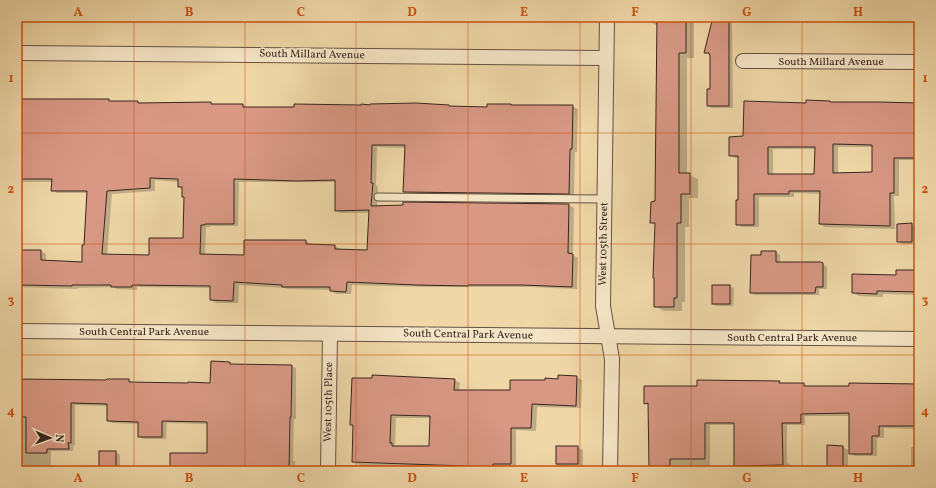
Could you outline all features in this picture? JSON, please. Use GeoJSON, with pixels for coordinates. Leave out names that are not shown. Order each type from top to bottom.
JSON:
{"type":"FeatureCollection","features":[{"type":"Feature","properties":{"kind":"street","name":"West 105th Street"},"geometry":{"type":"LineString","coordinates":[[607,17],[603,306],[612,360],[610,471]]}},
{"type":"Feature","properties":{"kind":"street","name":"South Millard Avenue"},"geometry":{"type":"LineString","coordinates":[[17,53],[606,58]]}},
{"type":"Feature","properties":{"kind":"street","name":"South Millard Avenue"},"geometry":{"type":"LineString","coordinates":[[743,61],[919,62]]}},
{"type":"Feature","properties":{"kind":"street","name":"South Central Park Avenue"},"geometry":{"type":"LineString","coordinates":[[17,331],[607,337],[919,338]]}},
{"type":"Feature","properties":{"kind":"street","name":"West 105th Place"},"geometry":{"type":"LineString","coordinates":[[328,470],[330,334]]}},
{"type":"Feature","properties":{"kind":"lane"},"geometry":{"type":"LineString","coordinates":[[378,196],[604,199]]}},
{"type":"Feature","properties":{"kind":"lane"},"geometry":{"type":"LineString","coordinates":[[328,470],[476,471]]}},
{"type":"Feature","properties":{"kind":"building"},"geometry":{"type":"Polygon","coordinates":[[[657,17],[686,17],[686,53],[679,53],[679,173],[690,173],[690,194],[681,194],[681,223],[677,223],[677,298],[674,298],[674,307],[654,307],[653,278],[655,223],[650,223],[651,202],[655,201],[657,17]]]}},
{"type":"Feature","properties":{"kind":"building"},"geometry":{"type":"Polygon","coordinates":[[[713,17],[729,17],[729,106],[707,106],[707,89],[710,89],[710,56],[709,53],[704,53],[713,17]]]}},
{"type":"Feature","properties":{"kind":"building"},"geometry":{"type":"Polygon","coordinates":[[[17,99],[109,99],[109,101],[138,101],[138,103],[211,102],[211,104],[243,104],[243,107],[294,107],[294,104],[370,105],[416,103],[487,107],[487,104],[573,105],[569,194],[403,192],[405,145],[372,145],[371,183],[373,183],[371,206],[403,205],[403,202],[569,204],[568,253],[573,254],[572,287],[523,285],[417,285],[347,282],[346,292],[330,291],[330,287],[282,287],[282,285],[234,282],[233,301],[210,300],[210,286],[132,285],[132,287],[111,287],[111,285],[21,285],[20,250],[41,250],[41,260],[82,262],[87,191],[51,191],[52,179],[20,179],[20,144],[17,144],[17,99]],[[150,178],[150,188],[107,191],[102,254],[149,255],[149,238],[183,238],[184,197],[182,197],[182,187],[178,187],[178,179],[150,178]],[[234,179],[234,224],[201,225],[200,254],[244,255],[244,240],[306,240],[306,244],[335,245],[335,249],[367,250],[369,210],[335,211],[335,180],[297,181],[234,179]]]}},
{"type":"Feature","properties":{"kind":"building"},"geometry":{"type":"Polygon","coordinates":[[[806,100],[830,102],[919,103],[919,158],[894,158],[894,193],[890,193],[890,226],[819,224],[820,191],[789,191],[789,194],[754,194],[754,225],[736,225],[736,200],[738,200],[738,156],[729,156],[729,137],[743,136],[744,101],[806,103],[806,100]],[[833,144],[833,173],[872,172],[872,145],[833,144]],[[768,147],[768,174],[814,174],[815,147],[768,147]]]}},
{"type":"Feature","properties":{"kind":"building"},"geometry":{"type":"Polygon","coordinates":[[[912,223],[912,242],[897,242],[897,224],[912,223]]]}},
{"type":"Feature","properties":{"kind":"building"},"geometry":{"type":"Polygon","coordinates":[[[761,251],[776,251],[776,262],[823,263],[823,287],[816,287],[815,293],[750,293],[751,255],[761,255],[761,251]]]}},
{"type":"Feature","properties":{"kind":"building"},"geometry":{"type":"Polygon","coordinates":[[[896,270],[919,270],[919,292],[877,291],[877,294],[852,293],[852,274],[896,275],[896,270]]]}},
{"type":"Feature","properties":{"kind":"building"},"geometry":{"type":"Polygon","coordinates":[[[712,285],[730,285],[730,304],[712,304],[712,285]]]}},
{"type":"Feature","properties":{"kind":"building"},"geometry":{"type":"Polygon","coordinates":[[[211,361],[230,362],[230,364],[292,365],[289,471],[170,471],[170,453],[207,453],[207,422],[162,421],[162,437],[138,437],[138,422],[107,421],[107,404],[71,403],[71,443],[68,443],[69,449],[47,449],[47,453],[26,453],[26,417],[17,417],[17,379],[129,379],[129,382],[210,383],[211,361]]]}},
{"type":"Feature","properties":{"kind":"building"},"geometry":{"type":"Polygon","coordinates":[[[372,375],[455,379],[454,390],[510,390],[510,380],[545,380],[545,378],[558,379],[558,375],[577,376],[576,406],[532,404],[531,428],[511,428],[511,464],[493,464],[493,467],[352,462],[353,425],[350,425],[352,378],[372,378],[372,375]],[[391,415],[390,443],[392,443],[392,446],[429,446],[430,416],[391,415]]]}},
{"type":"Feature","properties":{"kind":"building"},"geometry":{"type":"Polygon","coordinates":[[[697,380],[780,381],[779,383],[804,383],[804,386],[849,386],[849,383],[919,384],[919,426],[879,426],[879,436],[872,436],[872,454],[849,454],[849,413],[801,414],[801,423],[782,423],[783,465],[734,466],[734,423],[705,423],[705,459],[670,459],[670,466],[649,466],[648,403],[644,404],[644,386],[697,386],[697,380]]]}},
{"type":"Feature","properties":{"kind":"building"},"geometry":{"type":"Polygon","coordinates":[[[827,445],[843,446],[843,466],[827,466],[827,445]]]}},
{"type":"Feature","properties":{"kind":"building"},"geometry":{"type":"Polygon","coordinates":[[[556,446],[578,446],[578,464],[556,464],[556,446]]]}},
{"type":"Feature","properties":{"kind":"building"},"geometry":{"type":"Polygon","coordinates":[[[99,451],[116,451],[116,471],[99,471],[99,451]]]}}]}
